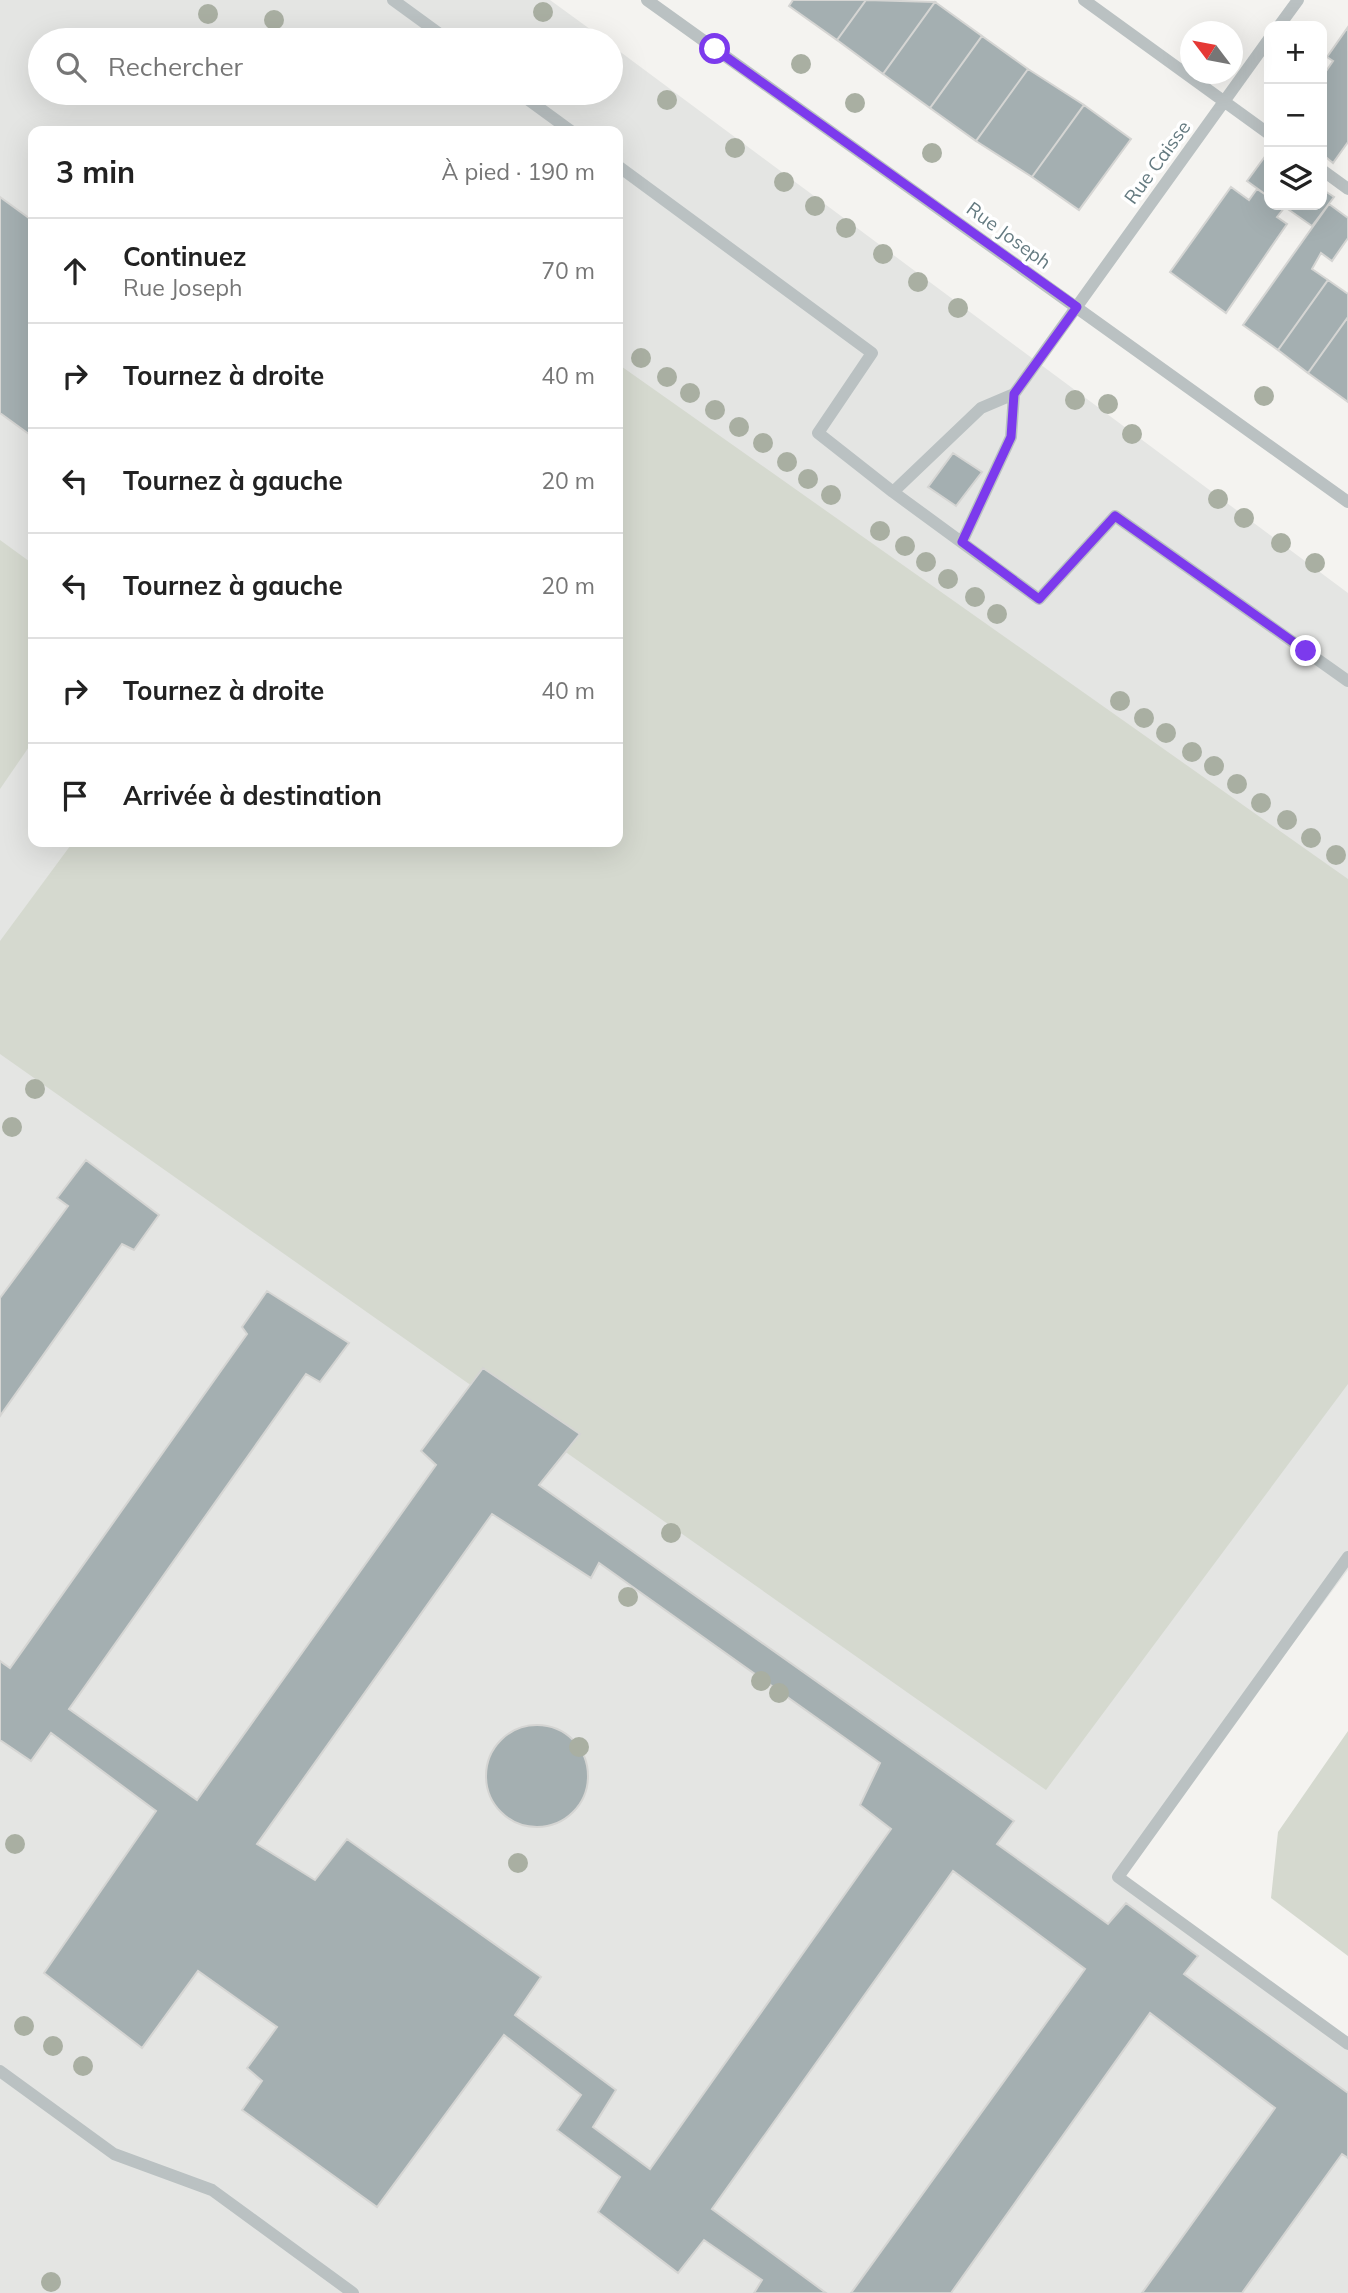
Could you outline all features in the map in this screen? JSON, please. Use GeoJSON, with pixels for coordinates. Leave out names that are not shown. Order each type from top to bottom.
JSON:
{"type":"FeatureCollection","features":[{"type":"Feature","properties":{"kind":"street"},"geometry":{"type":"LineString","coordinates":[[393,0],[432,28]]}},
{"type":"Feature","properties":{"kind":"street","name":"Rue Joseph"},"geometry":{"type":"LineString","coordinates":[[647,0],[1348,502]]}},
{"type":"Feature","properties":{"kind":"street"},"geometry":{"type":"LineString","coordinates":[[1084,0],[1264,130]]}},
{"type":"Feature","properties":{"kind":"street"},"geometry":{"type":"LineString","coordinates":[[1283,21],[1298,0]]}},
{"type":"Feature","properties":{"kind":"street","name":"Rue Caisse"},"geometry":{"type":"LineString","coordinates":[[1014,394],[1264,46]]}},
{"type":"Feature","properties":{"kind":"street"},"geometry":{"type":"LineString","coordinates":[[535,105],[564,126]]}},
{"type":"Feature","properties":{"kind":"street"},"geometry":{"type":"LineString","coordinates":[[623,170],[872,353],[818,433],[893,492],[1039,599],[1115,516],[1348,681]]}},
{"type":"Feature","properties":{"kind":"street"},"geometry":{"type":"LineString","coordinates":[[1327,174],[1348,189]]}},
{"type":"Feature","properties":{"kind":"street"},"geometry":{"type":"LineString","coordinates":[[893,492],[981,408],[1014,394],[1011,437],[962,542]]}},
{"type":"Feature","properties":{"kind":"street"},"geometry":{"type":"LineString","coordinates":[[1348,1557],[1118,1877],[1348,2044]]}},
{"type":"Feature","properties":{"kind":"street"},"geometry":{"type":"LineString","coordinates":[[0,2071],[114,2154],[212,2190],[353,2293]]}},
{"type":"Feature","properties":{"kind":"shaded area"},"geometry":{"type":"Polygon","coordinates":[[[0,0],[550,0],[588,28],[28,28],[28,105],[623,105],[623,54],[1348,593],[1348,1570],[1118,1877],[1348,2043],[1348,2293],[0,2293],[0,0]]]}},
{"type":"Feature","properties":{"kind":"shaded area"},"geometry":{"type":"Polygon","coordinates":[[[623,368],[1348,879],[1348,1384],[1046,1790],[0,1054],[0,941],[69,847],[623,847],[623,368]]]}},
{"type":"Feature","properties":{"kind":"shaded area"},"geometry":{"type":"Polygon","coordinates":[[[0,540],[28,560],[28,748],[0,789],[0,540]]]}},
{"type":"Feature","properties":{"kind":"shaded area"},"geometry":{"type":"Polygon","coordinates":[[[1348,1731],[1348,1956],[1271,1898],[1278,1832],[1348,1731]]]}},
{"type":"Feature","properties":{"kind":"building"},"geometry":{"type":"Polygon","coordinates":[[[793,0],[866,0],[837,40],[789,6],[793,0]]]}},
{"type":"Feature","properties":{"kind":"building"},"geometry":{"type":"Polygon","coordinates":[[[866,0],[935,2],[883,74],[837,40],[866,0]]]}},
{"type":"Feature","properties":{"kind":"building"},"geometry":{"type":"Polygon","coordinates":[[[935,2],[982,36],[930,108],[883,74],[935,2]]]}},
{"type":"Feature","properties":{"kind":"building"},"geometry":{"type":"Polygon","coordinates":[[[1348,27],[1348,142],[1333,163],[1327,158],[1327,70],[1333,61],[1327,57],[1348,27]]]}},
{"type":"Feature","properties":{"kind":"building"},"geometry":{"type":"Polygon","coordinates":[[[982,36],[1028,69],[976,141],[930,108],[982,36]]]}},
{"type":"Feature","properties":{"kind":"building"},"geometry":{"type":"Polygon","coordinates":[[[1028,69],[1084,105],[1032,177],[976,141],[1028,69]]]}},
{"type":"Feature","properties":{"kind":"building"},"geometry":{"type":"Polygon","coordinates":[[[1084,105],[1131,139],[1079,210],[1032,177],[1084,105]]]}},
{"type":"Feature","properties":{"kind":"building"},"geometry":{"type":"Polygon","coordinates":[[[1264,158],[1264,193],[1247,181],[1264,158]]]}},
{"type":"Feature","properties":{"kind":"building"},"geometry":{"type":"Polygon","coordinates":[[[1231,187],[1249,200],[1257,189],[1264,194],[1264,210],[1283,210],[1277,217],[1287,224],[1226,313],[1170,272],[1231,187]]]}},
{"type":"Feature","properties":{"kind":"building"},"geometry":{"type":"Polygon","coordinates":[[[1327,192],[1334,197],[1327,206],[1327,192]]]}},
{"type":"Feature","properties":{"kind":"building"},"geometry":{"type":"Polygon","coordinates":[[[0,197],[28,217],[28,433],[0,413],[0,197]]]}},
{"type":"Feature","properties":{"kind":"building"},"geometry":{"type":"Polygon","coordinates":[[[1329,204],[1348,218],[1348,238],[1332,261],[1321,253],[1312,269],[1328,280],[1278,350],[1243,325],[1329,204]]]}},
{"type":"Feature","properties":{"kind":"building"},"geometry":{"type":"Polygon","coordinates":[[[1289,210],[1324,210],[1312,226],[1289,210]]]}},
{"type":"Feature","properties":{"kind":"building"},"geometry":{"type":"Polygon","coordinates":[[[1328,280],[1348,294],[1348,317],[1308,373],[1278,350],[1328,280]]]}},
{"type":"Feature","properties":{"kind":"building"},"geometry":{"type":"Polygon","coordinates":[[[1348,317],[1348,402],[1308,373],[1348,317]]]}},
{"type":"Feature","properties":{"kind":"building"},"geometry":{"type":"Polygon","coordinates":[[[953,453],[982,472],[956,506],[928,487],[953,453]]]}},
{"type":"Feature","properties":{"kind":"building"},"geometry":{"type":"Polygon","coordinates":[[[86,1160],[159,1215],[134,1250],[122,1244],[0,1416],[0,1298],[68,1206],[57,1198],[86,1160]]]}},
{"type":"Feature","properties":{"kind":"building"},"geometry":{"type":"Polygon","coordinates":[[[267,1291],[349,1343],[320,1382],[306,1374],[69,1709],[197,1800],[436,1465],[421,1451],[483,1368],[580,1434],[539,1485],[1014,1821],[997,1844],[1108,1924],[1126,1903],[1198,1956],[1184,1974],[1348,2093],[1348,2158],[1342,2154],[1242,2293],[1142,2293],[1275,2108],[1150,2013],[951,2293],[851,2293],[1085,1969],[953,1871],[712,2209],[826,2293],[754,2293],[762,2280],[704,2240],[678,2273],[598,2212],[620,2177],[557,2130],[581,2095],[504,2035],[377,2207],[242,2110],[262,2081],[247,2068],[277,2027],[198,1971],[142,2048],[44,1973],[156,1811],[51,1733],[31,1761],[0,1740],[0,1661],[10,1668],[247,1334],[242,1327],[267,1291]],[[492,1514],[257,1844],[315,1880],[347,1839],[541,1977],[515,2015],[616,2090],[593,2127],[650,2169],[891,1829],[860,1805],[880,1763],[599,1563],[591,1578],[492,1514]]]}},
{"type":"Feature","properties":{"kind":"building"},"geometry":{"type":"Polygon","coordinates":[[[537,1725],[566,1733],[580,1747],[588,1776],[580,1805],[566,1819],[537,1827],[508,1819],[494,1805],[486,1776],[494,1747],[508,1733],[537,1725]]]}},
{"type":"Feature","properties":{"kind":"route"},"geometry":{"type":"LineString","coordinates":[[715,49],[1077,307],[1014,394],[1011,437],[962,542],[1039,599],[1115,516],[1306,651]]}}]}
